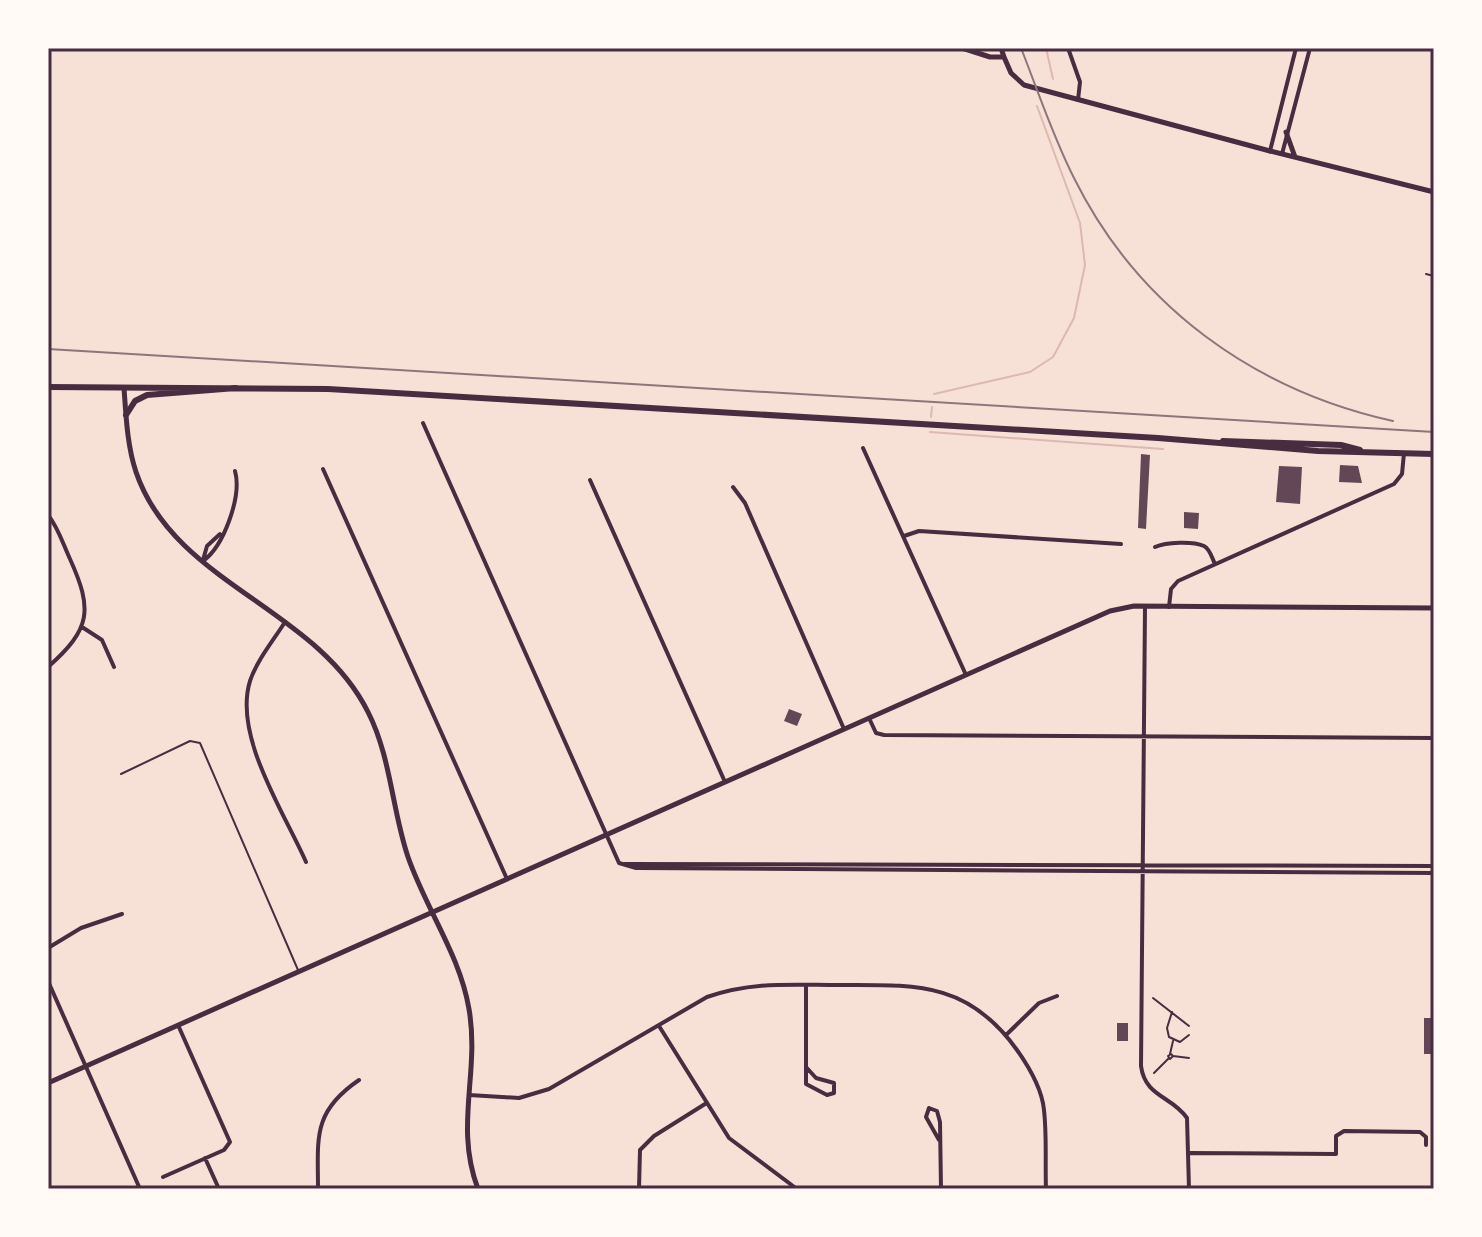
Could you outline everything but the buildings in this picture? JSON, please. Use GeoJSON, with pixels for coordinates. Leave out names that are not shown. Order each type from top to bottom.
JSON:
{"type":"FeatureCollection","features":[{"type":"Feature","properties":{"kind":"highway"},"geometry":{"type":"LineString","coordinates":[[126,415],[135,401],[147,395],[228,390],[239,386]]}},
{"type":"Feature","properties":{"kind":"highway"},"geometry":{"type":"LineString","coordinates":[[48,387],[239,386],[1201,441],[1239,447],[1434,454]]}},
{"type":"Feature","properties":{"kind":"street"},"geometry":{"type":"LineString","coordinates":[[962,48],[987,56],[1004,57]]}},
{"type":"Feature","properties":{"kind":"street"},"geometry":{"type":"LineString","coordinates":[[1001,48],[1016,80],[1037,90],[1434,192]]}},
{"type":"Feature","properties":{"kind":"street"},"geometry":{"type":"LineString","coordinates":[[1068,48],[1079,79],[1078,100]]}},
{"type":"Feature","properties":{"kind":"street"},"geometry":{"type":"LineString","coordinates":[[1270,151],[1296,48]]}},
{"type":"Feature","properties":{"kind":"street"},"geometry":{"type":"LineString","coordinates":[[1282,154],[1310,48]]}},
{"type":"Feature","properties":{"kind":"street"},"geometry":{"type":"LineString","coordinates":[[1286,132],[1295,157]]}},
{"type":"Feature","properties":{"kind":"street"},"geometry":{"type":"LineString","coordinates":[[124,387],[133,461],[149,501],[172,534],[332,658],[368,712],[383,751],[404,846],[468,1003],[472,1054],[466,1146],[478,1189]]}},
{"type":"Feature","properties":{"kind":"street"},"geometry":{"type":"LineString","coordinates":[[423,423],[615,860],[622,864],[636,868],[1434,873]]}},
{"type":"Feature","properties":{"kind":"street"},"geometry":{"type":"LineString","coordinates":[[863,448],[966,675]]}},
{"type":"Feature","properties":{"kind":"street"},"geometry":{"type":"LineString","coordinates":[[1169,607],[1173,585],[1391,486],[1402,474],[1404,453]]}},
{"type":"Feature","properties":{"kind":"street"},"geometry":{"type":"LineString","coordinates":[[323,469],[507,879]]}},
{"type":"Feature","properties":{"kind":"street"},"geometry":{"type":"LineString","coordinates":[[203,561],[214,550],[236,501],[235,471]]}},
{"type":"Feature","properties":{"kind":"street"},"geometry":{"type":"LineString","coordinates":[[590,480],[725,782]]}},
{"type":"Feature","properties":{"kind":"street"},"geometry":{"type":"LineString","coordinates":[[733,487],[745,503],[844,729]]}},
{"type":"Feature","properties":{"kind":"street"},"geometry":{"type":"LineString","coordinates":[[48,515],[85,594],[87,609],[82,627],[48,667]]}},
{"type":"Feature","properties":{"kind":"street"},"geometry":{"type":"LineString","coordinates":[[904,536],[919,531],[1121,544]]}},
{"type":"Feature","properties":{"kind":"street"},"geometry":{"type":"LineString","coordinates":[[1155,547],[1164,543],[1201,545],[1207,548],[1215,564]]}},
{"type":"Feature","properties":{"kind":"street"},"geometry":{"type":"LineString","coordinates":[[1145,607],[1142,1071],[1154,1094],[1187,1118],[1189,1189]]}},
{"type":"Feature","properties":{"kind":"street"},"geometry":{"type":"LineString","coordinates":[[48,1083],[1110,611],[1145,607],[1434,608]]}},
{"type":"Feature","properties":{"kind":"street"},"geometry":{"type":"LineString","coordinates":[[286,620],[254,671],[246,714],[252,743],[306,862]]}},
{"type":"Feature","properties":{"kind":"street"},"geometry":{"type":"LineString","coordinates":[[82,627],[102,640],[114,667]]}},
{"type":"Feature","properties":{"kind":"street"},"geometry":{"type":"LineString","coordinates":[[869,718],[876,733],[884,735],[1434,738]]}},
{"type":"Feature","properties":{"kind":"street"},"geometry":{"type":"LineString","coordinates":[[622,864],[637,861],[1434,866]]}},
{"type":"Feature","properties":{"kind":"street"},"geometry":{"type":"LineString","coordinates":[[48,948],[81,928],[122,914]]}},
{"type":"Feature","properties":{"kind":"street"},"geometry":{"type":"LineString","coordinates":[[48,981],[140,1189]]}},
{"type":"Feature","properties":{"kind":"street"},"geometry":{"type":"LineString","coordinates":[[467,1095],[519,1098],[549,1089],[707,997],[733,988],[763,983],[929,988],[958,996],[987,1015],[1027,1065],[1044,1107],[1046,1189]]}},
{"type":"Feature","properties":{"kind":"street"},"geometry":{"type":"LineString","coordinates":[[806,985],[806,1067],[808,1087],[828,1096],[834,1093],[834,1083],[816,1078],[806,1067]]}},
{"type":"Feature","properties":{"kind":"street"},"geometry":{"type":"LineString","coordinates":[[1006,1035],[1039,1003],[1057,996]]}},
{"type":"Feature","properties":{"kind":"street"},"geometry":{"type":"LineString","coordinates":[[163,1177],[226,1148],[230,1142],[178,1025]]}},
{"type":"Feature","properties":{"kind":"street"},"geometry":{"type":"LineString","coordinates":[[659,1026],[705,1104],[738,1148],[797,1189]]}},
{"type":"Feature","properties":{"kind":"street"},"geometry":{"type":"LineString","coordinates":[[318,1189],[322,1116],[339,1095],[359,1080]]}},
{"type":"Feature","properties":{"kind":"street"},"geometry":{"type":"LineString","coordinates":[[639,1189],[640,1150],[654,1136],[705,1104]]}},
{"type":"Feature","properties":{"kind":"street"},"geometry":{"type":"LineString","coordinates":[[939,1140],[926,1117],[929,1108],[937,1111],[939,1140],[941,1189]]}},
{"type":"Feature","properties":{"kind":"street"},"geometry":{"type":"LineString","coordinates":[[1190,1153],[1338,1154],[1336,1138],[1341,1131],[1430,1134],[1426,1145]]}},
{"type":"Feature","properties":{"kind":"street"},"geometry":{"type":"LineString","coordinates":[[205,1158],[219,1189]]}},
{"type":"Feature","properties":{"kind":"lane"},"geometry":{"type":"LineString","coordinates":[[1426,274],[1434,276]]}},
{"type":"Feature","properties":{"kind":"lane"},"geometry":{"type":"LineString","coordinates":[[121,774],[190,741],[200,743],[299,972]]}},
{"type":"Feature","properties":{"kind":"path"},"geometry":{"type":"LineString","coordinates":[[1153,998],[1189,1026]]}},
{"type":"Feature","properties":{"kind":"path"},"geometry":{"type":"LineString","coordinates":[[1172,1012],[1167,1034],[1173,1041],[1180,1042],[1189,1035]]}},
{"type":"Feature","properties":{"kind":"path"},"geometry":{"type":"LineString","coordinates":[[1169,1022],[1179,1017]]}},
{"type":"Feature","properties":{"kind":"path"},"geometry":{"type":"LineString","coordinates":[[1154,1073],[1171,1056],[1173,1041]]}},
{"type":"Feature","properties":{"kind":"path"},"geometry":{"type":"LineString","coordinates":[[1171,1056],[1189,1058]]}},
{"type":"Feature","properties":{"kind":"waterway"},"geometry":{"type":"LineString","coordinates":[[1046,48],[1053,79]]}},
{"type":"Feature","properties":{"kind":"waterway"},"geometry":{"type":"LineString","coordinates":[[934,394],[1030,372],[1053,357],[1074,318],[1085,265],[1080,223],[1037,106]]}},
{"type":"Feature","properties":{"kind":"waterway"},"geometry":{"type":"LineString","coordinates":[[931,417],[932,407]]}},
{"type":"Feature","properties":{"kind":"waterway"},"geometry":{"type":"LineString","coordinates":[[930,432],[1163,449]]}},
{"type":"Feature","properties":{"kind":"railway"},"geometry":{"type":"LineString","coordinates":[[1021,48],[1052,130],[1100,224],[1131,266],[1166,303],[1205,336],[1248,365],[1342,407],[1393,421]]}},
{"type":"Feature","properties":{"kind":"railway"},"geometry":{"type":"LineString","coordinates":[[48,349],[1434,432]]}}]}
